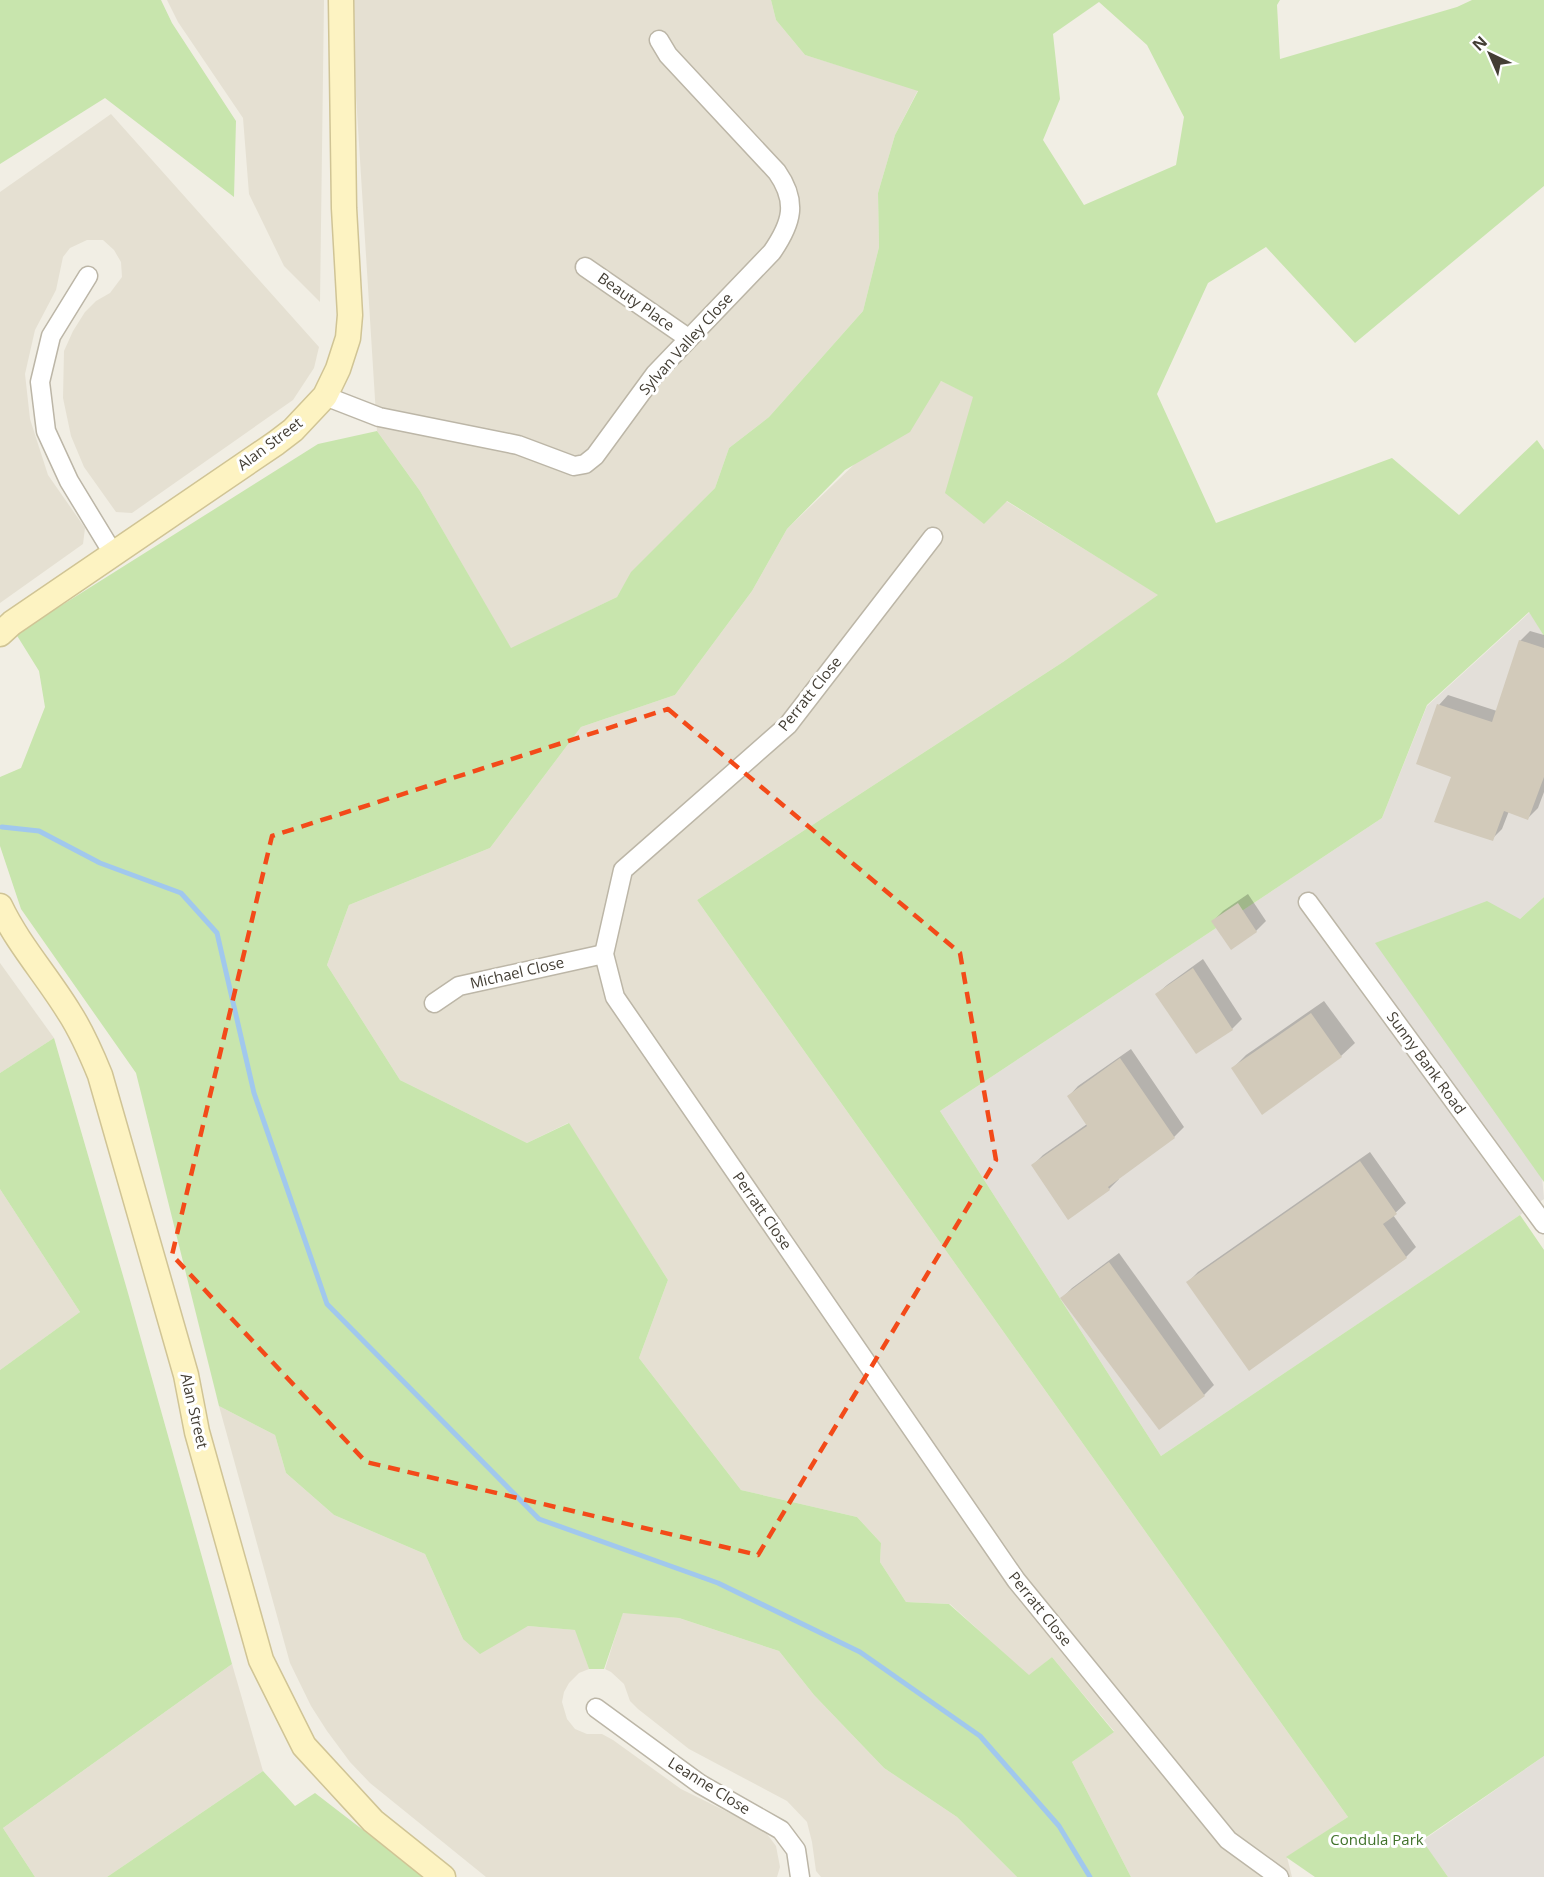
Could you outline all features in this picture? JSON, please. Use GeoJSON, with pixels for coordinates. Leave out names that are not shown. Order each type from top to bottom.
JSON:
{"type":"FeatureCollection","features":[{"type":"Feature","properties":{"kind":"street","name":"Alan Street"},"geometry":{"type":"LineString","coordinates":[[0,634],[12,623],[276,443],[310,414],[325,396],[338,369],[348,338],[350,315],[344,208],[340,0]]}},
{"type":"Feature","properties":{"kind":"street","name":"Sylvan Valley Close"},"geometry":{"type":"LineString","coordinates":[[325,396],[379,417],[518,445],[574,465],[585,464],[595,456],[655,374],[772,252],[785,233],[791,211],[785,183],[777,172],[668,56],[659,40]]}},
{"type":"Feature","properties":{"kind":"street","name":"Beauty Place"},"geometry":{"type":"LineString","coordinates":[[585,267],[688,338]]}},
{"type":"Feature","properties":{"kind":"street"},"geometry":{"type":"LineString","coordinates":[[88,276],[51,336],[40,382],[46,431],[69,482],[114,555]]}},
{"type":"Feature","properties":{"kind":"street","name":"Perratt Close"},"geometry":{"type":"LineString","coordinates":[[933,537],[788,725],[623,870],[604,954],[615,998],[1016,1580],[1228,1840],[1279,1877]]}},
{"type":"Feature","properties":{"kind":"street","name":"Sunny Bank Road"},"geometry":{"type":"LineString","coordinates":[[1308,902],[1544,1224]]}},
{"type":"Feature","properties":{"kind":"street","name":"Alan Street"},"geometry":{"type":"LineString","coordinates":[[0,906],[11,927],[70,1013],[87,1044],[100,1075],[183,1364],[197,1432],[261,1660],[304,1746],[373,1821],[443,1877]]}},
{"type":"Feature","properties":{"kind":"street","name":"Michael Close"},"geometry":{"type":"LineString","coordinates":[[434,1003],[459,986],[604,954]]}},
{"type":"Feature","properties":{"kind":"street","name":"Leanne Close"},"geometry":{"type":"LineString","coordinates":[[596,1708],[700,1784],[781,1830],[796,1850],[800,1877]]}},
{"type":"Feature","properties":{"kind":"highlighted area"},"geometry":{"type":"Polygon","coordinates":[[[668,709],[960,953],[996,1160],[758,1555],[366,1462],[172,1255],[272,836],[668,709]]]}},
{"type":"Feature","properties":{"kind":"shaded area"},"geometry":{"type":"Polygon","coordinates":[[[167,0],[324,0],[320,302],[284,266],[249,194],[243,118],[178,22],[167,0]]]}},
{"type":"Feature","properties":{"kind":"shaded area"},"geometry":{"type":"Polygon","coordinates":[[[350,0],[771,0],[776,20],[805,55],[918,90],[895,135],[878,193],[879,247],[863,311],[769,417],[729,448],[715,488],[632,572],[617,597],[511,649],[420,491],[377,431],[350,0]]]}},
{"type":"Feature","properties":{"kind":"shaded area"},"geometry":{"type":"Polygon","coordinates":[[[111,114],[319,347],[314,368],[293,400],[132,513],[116,512],[84,467],[71,436],[63,398],[64,351],[85,312],[96,301],[110,293],[122,277],[121,262],[114,250],[103,240],[87,240],[70,248],[63,257],[56,290],[35,330],[25,374],[30,419],[48,475],[85,528],[83,544],[0,603],[0,192],[111,114]]]}},
{"type":"Feature","properties":{"kind":"shaded area"},"geometry":{"type":"Polygon","coordinates":[[[941,381],[974,397],[1006,501],[1159,595],[1063,662],[697,900],[1348,1817],[1287,1857],[1292,1877],[1131,1877],[1072,1762],[1114,1731],[1052,1657],[1029,1676],[950,1604],[906,1602],[880,1562],[881,1543],[857,1517],[741,1490],[639,1358],[668,1280],[568,1123],[527,1143],[400,1080],[327,965],[349,905],[490,848],[581,727],[675,695],[752,591],[787,529],[941,381]]]}},
{"type":"Feature","properties":{"kind":"shaded area"},"geometry":{"type":"Polygon","coordinates":[[[1530,612],[1544,636],[1544,897],[1520,919],[1544,1199],[1161,1456],[940,1111],[1382,818],[1427,706],[1530,612]]]}},
{"type":"Feature","properties":{"kind":"shaded area"},"geometry":{"type":"Polygon","coordinates":[[[0,963],[54,1038],[0,1073],[0,963]]]}},
{"type":"Feature","properties":{"kind":"shaded area"},"geometry":{"type":"Polygon","coordinates":[[[0,1189],[80,1312],[0,1370],[0,1189]]]}},
{"type":"Feature","properties":{"kind":"shaded area"},"geometry":{"type":"Polygon","coordinates":[[[219,1406],[275,1435],[286,1473],[334,1515],[425,1554],[463,1639],[528,1626],[576,1630],[589,1669],[579,1673],[564,1692],[562,1702],[567,1719],[575,1729],[587,1734],[602,1734],[681,1789],[764,1830],[776,1846],[780,1867],[777,1877],[486,1877],[370,1783],[350,1762],[327,1731],[311,1706],[290,1663],[219,1406]]]}},
{"type":"Feature","properties":{"kind":"shaded area"},"geometry":{"type":"Polygon","coordinates":[[[623,1612],[679,1618],[779,1651],[814,1695],[884,1768],[957,1817],[1017,1877],[821,1877],[816,1871],[807,1822],[787,1801],[689,1749],[638,1709],[630,1701],[624,1684],[605,1669],[623,1612]]]}},
{"type":"Feature","properties":{"kind":"shaded area"},"geometry":{"type":"Polygon","coordinates":[[[232,1664],[263,1771],[107,1877],[35,1877],[3,1828],[232,1664]]]}},
{"type":"Feature","properties":{"kind":"shaded area"},"geometry":{"type":"Polygon","coordinates":[[[1544,1756],[1544,1877],[1448,1877],[1422,1841],[1544,1756]]]}},
{"type":"Feature","properties":{"kind":"green space"},"geometry":{"type":"Polygon","coordinates":[[[0,0],[161,0],[172,23],[236,121],[234,197],[105,98],[0,164],[0,0]]]}},
{"type":"Feature","properties":{"kind":"green space","name":"Condula Park"},"geometry":{"type":"Polygon","coordinates":[[[771,0],[1280,0],[1277,5],[1280,59],[1457,7],[1472,0],[1544,0],[1544,186],[1355,343],[1266,247],[1208,283],[1157,394],[1216,523],[1392,458],[1459,515],[1537,440],[1544,450],[1544,636],[1529,612],[1427,705],[1382,818],[940,1111],[1161,1456],[1520,1215],[1544,1250],[1544,1756],[1422,1840],[1448,1877],[1315,1877],[1286,1857],[1348,1817],[697,900],[1063,662],[1158,595],[1007,501],[984,524],[945,493],[973,397],[941,381],[910,432],[845,470],[787,529],[752,591],[675,695],[581,727],[490,848],[349,905],[327,965],[400,1080],[527,1143],[569,1123],[668,1280],[639,1358],[741,1490],[857,1517],[881,1543],[880,1562],[906,1602],[949,1604],[1029,1675],[1052,1657],[1114,1732],[1072,1762],[1131,1877],[1017,1877],[957,1817],[884,1768],[814,1695],[779,1651],[679,1618],[623,1613],[604,1669],[589,1669],[575,1630],[528,1626],[480,1654],[463,1639],[425,1554],[334,1515],[286,1473],[275,1435],[219,1406],[136,1073],[21,909],[0,846],[0,777],[21,768],[45,707],[39,671],[16,634],[318,444],[377,431],[420,491],[511,648],[617,597],[631,572],[715,488],[729,448],[769,417],[863,311],[879,247],[878,193],[895,135],[918,91],[805,55],[776,20],[771,0]],[[1099,2],[1053,34],[1060,99],[1043,140],[1084,205],[1176,165],[1184,117],[1147,45],[1099,2]]]}},
{"type":"Feature","properties":{"kind":"green space"},"geometry":{"type":"Polygon","coordinates":[[[1544,897],[1544,1182],[1375,943],[1487,901],[1520,919],[1544,897]]]}},
{"type":"Feature","properties":{"kind":"green space"},"geometry":{"type":"Polygon","coordinates":[[[54,1038],[232,1664],[3,1828],[35,1877],[0,1877],[0,1370],[80,1312],[0,1189],[0,1073],[54,1038]]]}},
{"type":"Feature","properties":{"kind":"green space"},"geometry":{"type":"Polygon","coordinates":[[[263,1771],[295,1806],[315,1793],[424,1877],[107,1877],[263,1771]]]}},
{"type":"Feature","properties":{"kind":"building"},"geometry":{"type":"Polygon","coordinates":[[[1519,640],[1544,648],[1544,777],[1528,820],[1504,811],[1493,841],[1434,822],[1451,777],[1416,764],[1437,704],[1492,722],[1519,640]]]}},
{"type":"Feature","properties":{"kind":"building"},"geometry":{"type":"Polygon","coordinates":[[[1238,903],[1257,932],[1231,950],[1211,921],[1238,903]]]}},
{"type":"Feature","properties":{"kind":"building"},"geometry":{"type":"Polygon","coordinates":[[[1193,968],[1233,1030],[1196,1054],[1155,994],[1193,968]]]}},
{"type":"Feature","properties":{"kind":"building"},"geometry":{"type":"Polygon","coordinates":[[[1311,1013],[1342,1057],[1262,1115],[1231,1068],[1311,1013]]]}},
{"type":"Feature","properties":{"kind":"building"},"geometry":{"type":"Polygon","coordinates":[[[1120,1058],[1175,1138],[1108,1187],[1110,1190],[1068,1220],[1031,1165],[1087,1126],[1067,1096],[1120,1058]]]}},
{"type":"Feature","properties":{"kind":"building"},"geometry":{"type":"Polygon","coordinates":[[[1360,1161],[1397,1214],[1383,1224],[1407,1258],[1249,1371],[1186,1282],[1360,1161]]]}},
{"type":"Feature","properties":{"kind":"building"},"geometry":{"type":"Polygon","coordinates":[[[1109,1262],[1205,1396],[1159,1430],[1060,1298],[1109,1262]]]}},
{"type":"Feature","properties":{"kind":"waterway"},"geometry":{"type":"LineString","coordinates":[[2,827],[39,831],[100,863],[181,893],[217,933],[254,1093],[327,1304],[539,1519],[718,1583],[860,1652],[980,1736],[1059,1826],[1090,1877]]}}]}
